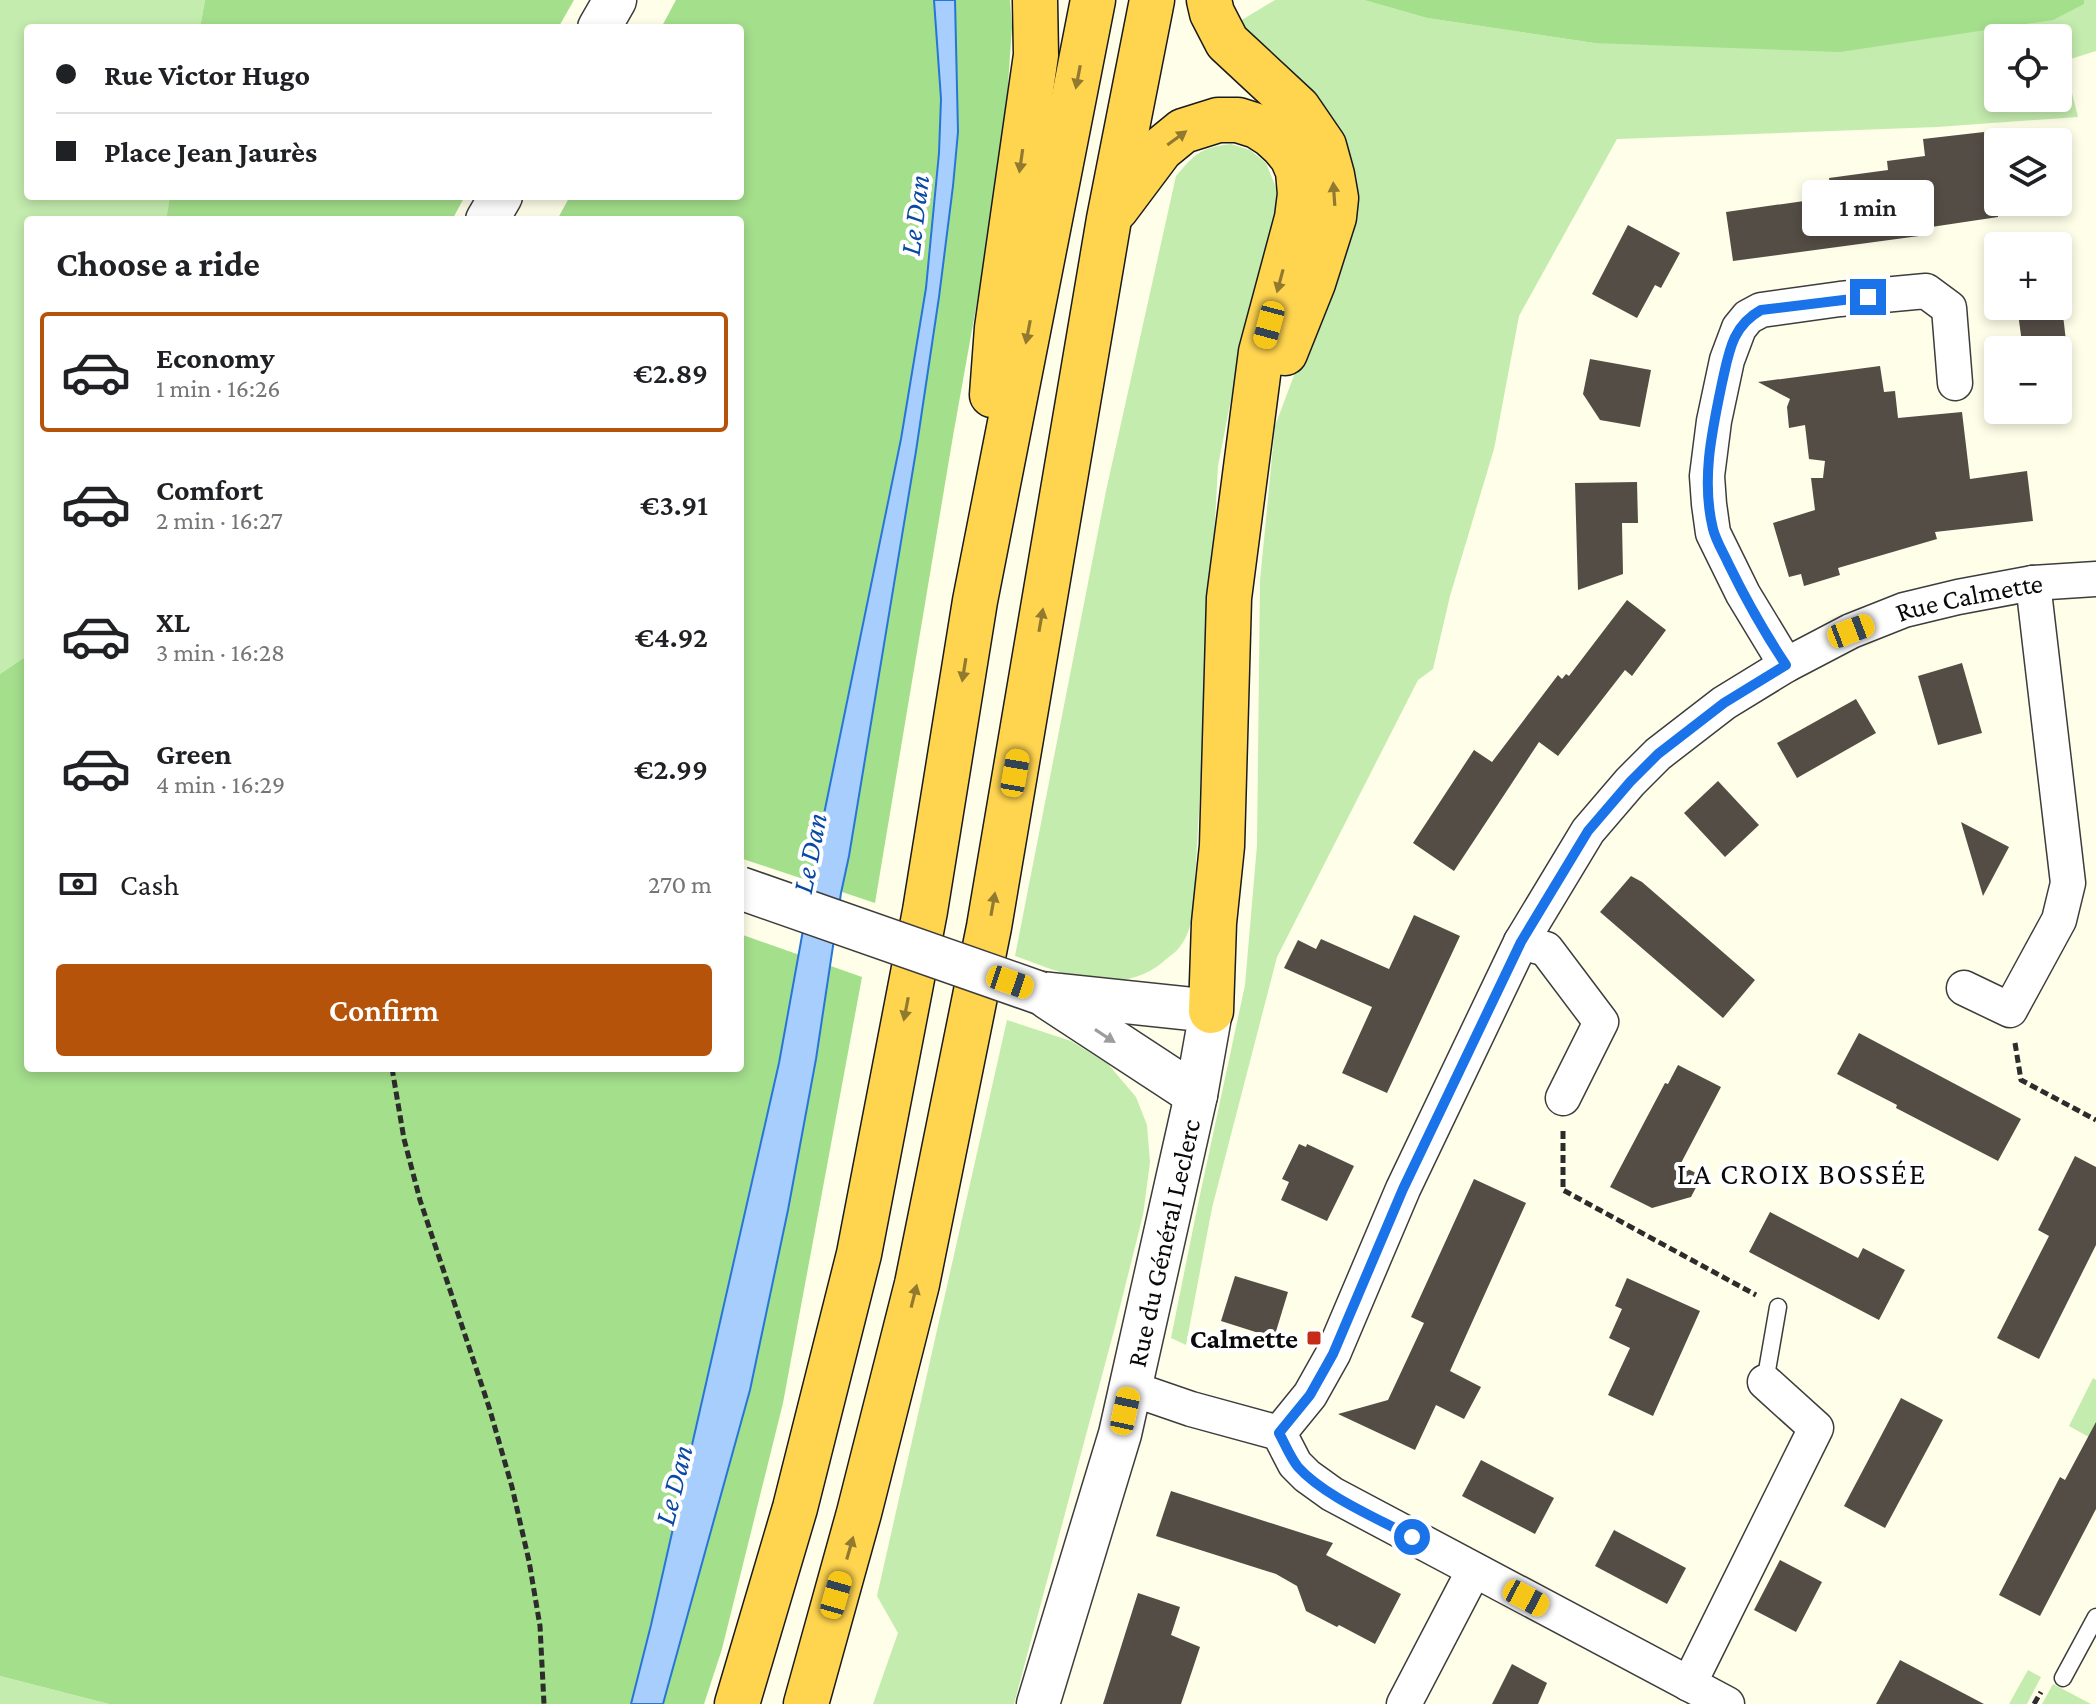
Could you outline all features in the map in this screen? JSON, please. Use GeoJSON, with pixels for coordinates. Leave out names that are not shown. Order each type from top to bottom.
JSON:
{"type":"FeatureCollection","features":[{"type":"Feature","properties":{"kind":"highway"},"geometry":{"type":"LineString","coordinates":[[975,601],[997,328],[1036,55],[1035,0]]}},
{"type":"Feature","properties":{"kind":"highway"},"geometry":{"type":"LineString","coordinates":[[737,1704],[795,1508],[859,1254],[925,911],[975,601],[1093,0]]}},
{"type":"Feature","properties":{"kind":"highway"},"geometry":{"type":"LineString","coordinates":[[806,1704],[859,1513],[921,1269],[989,927],[1109,219],[1152,0]]}},
{"type":"Feature","properties":{"kind":"highway"},"geometry":{"type":"LineString","coordinates":[[1209,0],[1227,42],[1298,108],[1324,146],[1336,198],[1334,217],[1313,283],[1253,424]]}},
{"type":"Feature","properties":{"kind":"highway"},"geometry":{"type":"LineString","coordinates":[[1109,219],[1161,149],[1183,131],[1218,120],[1238,120],[1257,126],[1271,135],[1292,157],[1298,171],[1300,194],[1297,218],[1261,352],[1229,598],[1222,846],[1214,923],[1211,1011]]}},
{"type":"Feature","properties":{"kind":"street"},"geometry":{"type":"LineString","coordinates":[[601,24],[615,0]]}},
{"type":"Feature","properties":{"kind":"street"},"geometry":{"type":"LineString","coordinates":[[1786,665],[1743,594],[1713,533],[1707,476],[1712,435],[1727,360],[1739,328],[1748,317],[1761,310],[1926,291],[1949,308],[1955,383]]}},
{"type":"Feature","properties":{"kind":"street","name":"Rue Calmette"},"geometry":{"type":"LineString","coordinates":[[1279,1433],[1310,1395],[1333,1354],[1403,1189],[1521,942],[1588,831],[1630,782],[1658,754],[1702,719],[1786,665],[1851,631],[1904,610],[1958,597],[2033,583],[2096,579]]}},
{"type":"Feature","properties":{"kind":"street"},"geometry":{"type":"LineString","coordinates":[[1964,988],[2010,1010],[2059,920],[2068,883],[2033,583]]}},
{"type":"Feature","properties":{"kind":"street"},"geometry":{"type":"LineString","coordinates":[[744,889],[1040,993],[1211,1011]]}},
{"type":"Feature","properties":{"kind":"street"},"geometry":{"type":"LineString","coordinates":[[1521,942],[1546,949],[1601,1022],[1563,1098]]}},
{"type":"Feature","properties":{"kind":"street"},"geometry":{"type":"LineString","coordinates":[[1040,993],[1196,1095]]}},
{"type":"Feature","properties":{"kind":"street","name":"Rue du Général Leclerc"},"geometry":{"type":"LineString","coordinates":[[1038,1704],[1120,1434],[1196,1095],[1211,1011]]}},
{"type":"Feature","properties":{"kind":"street"},"geometry":{"type":"LineString","coordinates":[[1689,1684],[1816,1428],[1765,1382]]}},
{"type":"Feature","properties":{"kind":"street"},"geometry":{"type":"LineString","coordinates":[[1130,1388],[1191,1409],[1279,1433],[1295,1464],[1332,1494],[1727,1704]]}},
{"type":"Feature","properties":{"kind":"street"},"geometry":{"type":"LineString","coordinates":[[1404,1704],[1474,1570]]}},
{"type":"Feature","properties":{"kind":"lane"},"geometry":{"type":"LineString","coordinates":[[1765,1382],[1778,1307]]}},
{"type":"Feature","properties":{"kind":"lane"},"geometry":{"type":"LineString","coordinates":[[2063,1678],[2096,1617]]}},
{"type":"Feature","properties":{"kind":"path"},"geometry":{"type":"LineString","coordinates":[[2010,1010],[2021,1080],[2096,1120]]}},
{"type":"Feature","properties":{"kind":"path"},"geometry":{"type":"LineString","coordinates":[[393,1072],[404,1139],[420,1200],[489,1407],[512,1487],[540,1626],[544,1704]]}},
{"type":"Feature","properties":{"kind":"path"},"geometry":{"type":"LineString","coordinates":[[1563,1098],[1563,1190],[1778,1307]]}},
{"type":"Feature","properties":{"kind":"green space"},"geometry":{"type":"Polygon","coordinates":[[[0,0],[205,0],[201,24],[24,24],[24,200],[169,200],[167,216],[24,216],[24,658],[0,674],[0,0]]]}},
{"type":"Feature","properties":{"kind":"green space"},"geometry":{"type":"Polygon","coordinates":[[[205,0],[574,0],[560,24],[201,24],[205,0]]]}},
{"type":"Feature","properties":{"kind":"green space"},"geometry":{"type":"Polygon","coordinates":[[[676,0],[1010,0],[1012,27],[1003,157],[875,903],[744,859],[744,216],[559,216],[568,200],[744,200],[744,24],[663,24],[676,0]]]}},
{"type":"Feature","properties":{"kind":"green space"},"geometry":{"type":"Polygon","coordinates":[[[1275,0],[1364,0],[1427,18],[1594,43],[2084,4],[2084,0],[2096,0],[2096,51],[2072,58],[2072,24],[1984,24],[1984,112],[2072,112],[2072,93],[2078,117],[1937,127],[1617,139],[1519,316],[1494,449],[1450,596],[1433,669],[1418,680],[1277,957],[1212,1208],[1186,1345],[1171,1338],[1245,985],[1257,845],[1260,581],[1275,426],[1349,229],[1235,24],[1275,0]]]}},
{"type":"Feature","properties":{"kind":"green space"},"geometry":{"type":"Polygon","coordinates":[[[1364,0],[2084,0],[2084,4],[2053,20],[2026,24],[1984,24],[1984,30],[1840,52],[1594,43],[1427,18],[1364,0]]]}},
{"type":"Feature","properties":{"kind":"green space"},"geometry":{"type":"Polygon","coordinates":[[[1231,144],[1250,150],[1266,163],[1276,188],[1279,215],[1239,358],[1218,466],[1193,917],[1179,948],[1146,973],[1128,979],[1090,979],[1015,956],[1106,491],[1176,176],[1199,153],[1231,144]]]}},
{"type":"Feature","properties":{"kind":"green space"},"geometry":{"type":"Polygon","coordinates":[[[169,200],[463,200],[454,216],[167,216],[169,200]]]}},
{"type":"Feature","properties":{"kind":"green space"},"geometry":{"type":"Polygon","coordinates":[[[24,658],[24,1072],[744,1072],[744,935],[862,977],[783,1403],[722,1649],[704,1704],[109,1704],[0,1676],[0,674],[24,658]]]}},
{"type":"Feature","properties":{"kind":"green space"},"geometry":{"type":"Polygon","coordinates":[[[1007,1020],[1071,1041],[1108,1064],[1136,1097],[1147,1125],[1150,1162],[1143,1215],[1014,1704],[873,1704],[898,1633],[877,1596],[1007,1020]]]}},
{"type":"Feature","properties":{"kind":"green space"},"geometry":{"type":"Polygon","coordinates":[[[2093,1378],[2096,1380],[2096,1441],[2069,1426],[2093,1378]]]}},
{"type":"Feature","properties":{"kind":"green space"},"geometry":{"type":"Polygon","coordinates":[[[2028,1670],[2041,1677],[2027,1704],[2009,1704],[2028,1670]]]}},
{"type":"Feature","properties":{"kind":"green space"},"geometry":{"type":"Polygon","coordinates":[[[0,1676],[109,1704],[0,1704],[0,1676]]]}},
{"type":"Feature","properties":{"kind":"green space"},"geometry":{"type":"Polygon","coordinates":[[[2053,1684],[2091,1704],[2042,1704],[2053,1684]]]}},
{"type":"Feature","properties":{"kind":"water"},"geometry":{"type":"Polygon","coordinates":[[[934,0],[955,0],[958,132],[953,186],[916,451],[816,1059],[750,1390],[663,1704],[631,1704],[779,1063],[824,814],[901,439],[926,288],[939,153],[941,99],[934,0]]]}},
{"type":"Feature","properties":{"kind":"building"},"geometry":{"type":"Polygon","coordinates":[[[1984,132],[1984,216],[1998,217],[1918,229],[1919,236],[1733,261],[1726,212],[1832,197],[1829,178],[1888,170],[1887,161],[1925,156],[1923,139],[1984,132]]]}},
{"type":"Feature","properties":{"kind":"building"},"geometry":{"type":"Polygon","coordinates":[[[1628,225],[1680,253],[1661,288],[1655,285],[1637,318],[1592,294],[1628,225]]]}},
{"type":"Feature","properties":{"kind":"building"},"geometry":{"type":"Polygon","coordinates":[[[2019,320],[2064,320],[2065,336],[2021,336],[2019,320]]]}},
{"type":"Feature","properties":{"kind":"building"},"geometry":{"type":"Polygon","coordinates":[[[1590,359],[1651,370],[1640,427],[1600,420],[1583,394],[1590,359]]]}},
{"type":"Feature","properties":{"kind":"building"},"geometry":{"type":"Polygon","coordinates":[[[1880,366],[1884,392],[1895,391],[1898,418],[1962,412],[1970,479],[2027,471],[2033,521],[1935,532],[1937,539],[1838,568],[1840,575],[1804,586],[1801,574],[1789,577],[1773,523],[1815,510],[1811,478],[1823,478],[1825,461],[1809,459],[1805,425],[1789,428],[1787,407],[1790,399],[1758,382],[1880,366]]]}},
{"type":"Feature","properties":{"kind":"building"},"geometry":{"type":"Polygon","coordinates":[[[1637,482],[1638,523],[1622,523],[1623,574],[1578,590],[1575,483],[1637,482]]]}},
{"type":"Feature","properties":{"kind":"building"},"geometry":{"type":"Polygon","coordinates":[[[1627,600],[1666,630],[1632,676],[1625,670],[1558,756],[1539,742],[1454,871],[1413,843],[1474,750],[1492,762],[1558,675],[1562,679],[1566,674],[1569,676],[1627,600]]]}},
{"type":"Feature","properties":{"kind":"building"},"geometry":{"type":"Polygon","coordinates":[[[1962,663],[1982,733],[1938,745],[1918,676],[1962,663]]]}},
{"type":"Feature","properties":{"kind":"building"},"geometry":{"type":"Polygon","coordinates":[[[1856,699],[1876,733],[1797,778],[1777,743],[1856,699]]]}},
{"type":"Feature","properties":{"kind":"building"},"geometry":{"type":"Polygon","coordinates":[[[1718,781],[1759,825],[1725,857],[1684,813],[1718,781]]]}},
{"type":"Feature","properties":{"kind":"building"},"geometry":{"type":"Polygon","coordinates":[[[1961,822],[2009,847],[1983,896],[1961,822]]]}},
{"type":"Feature","properties":{"kind":"building"},"geometry":{"type":"Polygon","coordinates":[[[1631,876],[1642,882],[1755,980],[1723,1018],[1600,912],[1631,876]]]}},
{"type":"Feature","properties":{"kind":"building"},"geometry":{"type":"Polygon","coordinates":[[[1414,915],[1460,936],[1387,1093],[1342,1073],[1372,1007],[1284,968],[1298,940],[1316,949],[1321,939],[1389,969],[1414,915]]]}},
{"type":"Feature","properties":{"kind":"building"},"geometry":{"type":"Polygon","coordinates":[[[1859,1033],[2021,1119],[1998,1161],[1837,1074],[1859,1033]]]}},
{"type":"Feature","properties":{"kind":"building"},"geometry":{"type":"Polygon","coordinates":[[[1678,1065],[1721,1087],[1680,1165],[1702,1176],[1691,1197],[1652,1208],[1610,1187],[1665,1083],[1668,1084],[1678,1065]]]}},
{"type":"Feature","properties":{"kind":"building"},"geometry":{"type":"Polygon","coordinates":[[[1299,1144],[1306,1147],[1307,1144],[1354,1166],[1327,1221],[1281,1200],[1289,1182],[1282,1179],[1299,1144]]]}},
{"type":"Feature","properties":{"kind":"building"},"geometry":{"type":"Polygon","coordinates":[[[2075,1156],[2096,1167],[2096,1245],[2039,1359],[1997,1338],[2049,1236],[2038,1230],[2075,1156]]]}},
{"type":"Feature","properties":{"kind":"building"},"geometry":{"type":"Polygon","coordinates":[[[1474,1179],[1526,1203],[1450,1371],[1481,1387],[1464,1419],[1436,1405],[1415,1450],[1338,1414],[1388,1400],[1424,1323],[1411,1317],[1474,1179]]]}},
{"type":"Feature","properties":{"kind":"building"},"geometry":{"type":"Polygon","coordinates":[[[1770,1212],[1858,1258],[1863,1248],[1905,1270],[1879,1320],[1749,1252],[1770,1212]]]}},
{"type":"Feature","properties":{"kind":"building"},"geometry":{"type":"Polygon","coordinates":[[[1235,1276],[1288,1292],[1274,1338],[1221,1321],[1235,1276]]]}},
{"type":"Feature","properties":{"kind":"building"},"geometry":{"type":"Polygon","coordinates":[[[1627,1278],[1700,1311],[1653,1416],[1608,1395],[1630,1348],[1609,1338],[1622,1309],[1615,1306],[1627,1278]]]}},
{"type":"Feature","properties":{"kind":"building"},"geometry":{"type":"Polygon","coordinates":[[[1901,1398],[1943,1420],[1885,1528],[1844,1506],[1901,1398]]]}},
{"type":"Feature","properties":{"kind":"building"},"geometry":{"type":"Polygon","coordinates":[[[2096,1422],[2096,1509],[2040,1616],[1999,1595],[2060,1477],[2065,1480],[2096,1422]]]}},
{"type":"Feature","properties":{"kind":"building"},"geometry":{"type":"Polygon","coordinates":[[[1481,1460],[1554,1498],[1535,1534],[1462,1496],[1481,1460]]]}},
{"type":"Feature","properties":{"kind":"building"},"geometry":{"type":"Polygon","coordinates":[[[1171,1491],[1333,1543],[1326,1555],[1401,1594],[1375,1644],[1306,1611],[1297,1586],[1276,1574],[1156,1536],[1171,1491]]]}},
{"type":"Feature","properties":{"kind":"building"},"geometry":{"type":"Polygon","coordinates":[[[1614,1530],[1686,1568],[1667,1604],[1595,1566],[1614,1530]]]}},
{"type":"Feature","properties":{"kind":"building"},"geometry":{"type":"Polygon","coordinates":[[[1780,1560],[1822,1582],[1796,1632],[1754,1610],[1780,1560]]]}},
{"type":"Feature","properties":{"kind":"building"},"geometry":{"type":"Polygon","coordinates":[[[1138,1593],[1180,1607],[1171,1635],[1200,1647],[1181,1704],[1103,1704],[1138,1593]]]}},
{"type":"Feature","properties":{"kind":"building"},"geometry":{"type":"Polygon","coordinates":[[[1900,1660],[1984,1704],[1876,1704],[1900,1660]]]}},
{"type":"Feature","properties":{"kind":"building"},"geometry":{"type":"Polygon","coordinates":[[[1512,1664],[1547,1683],[1538,1704],[1492,1704],[1512,1664]]]}},
{"type":"Feature","properties":{"kind":"place","name":"Calmette"},"geometry":{"type":"Point","coordinates":[1314,1338]}},
{"type":"Feature","properties":{"kind":"district","name":"LA CROIX BOSSÉE"},"geometry":{"type":"Point","coordinates":[1802,1173]}},
{"type":"Feature","properties":{"kind":"route"},"geometry":{"type":"LineString","coordinates":[[1412,1537],[1332,1494],[1307,1476],[1295,1464],[1279,1433],[1310,1395],[1333,1354],[1403,1189],[1521,942],[1588,831],[1658,754],[1724,703],[1786,665],[1743,594],[1713,533],[1707,476],[1714,421],[1727,360],[1739,328],[1748,317],[1761,310],[1868,297]]}},
{"type":"Feature","properties":{"kind":"water label","name":"Le Dan"},"geometry":{"type":"Point","coordinates":[914,215]}},
{"type":"Feature","properties":{"kind":"water label","name":"Le Dan"},"geometry":{"type":"Point","coordinates":[809,853]}},
{"type":"Feature","properties":{"kind":"water label","name":"Le Dan"},"geometry":{"type":"Point","coordinates":[673,1485]}}]}
